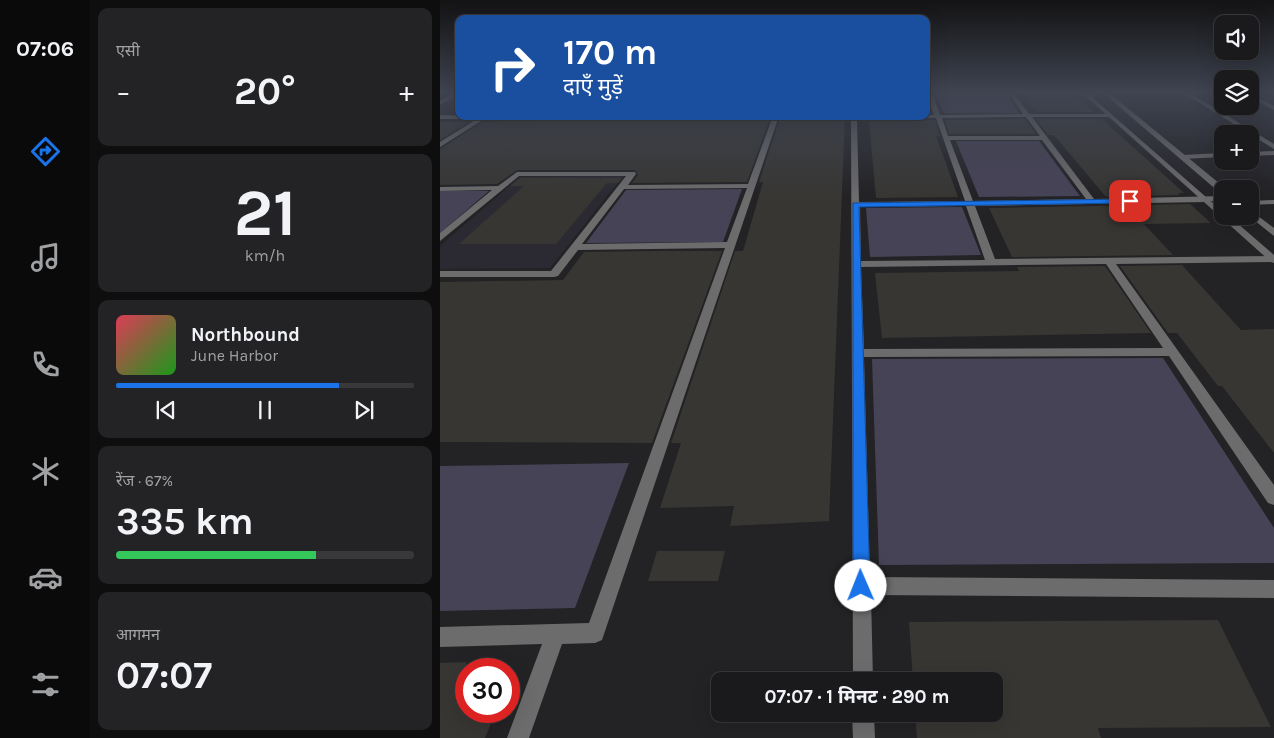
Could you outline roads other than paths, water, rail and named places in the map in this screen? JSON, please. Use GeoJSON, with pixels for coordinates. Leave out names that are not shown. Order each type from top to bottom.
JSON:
{"type":"FeatureCollection","features":[{"type":"Feature","properties":{"kind":"street"},"geometry":{"type":"LineString","coordinates":[[440,145],[469,126]]}},
{"type":"Feature","properties":{"kind":"street"},"geometry":{"type":"LineString","coordinates":[[440,637],[595,633],[772,126]]}},
{"type":"Feature","properties":{"kind":"street"},"geometry":{"type":"LineString","coordinates":[[854,126],[863,672]]}},
{"type":"Feature","properties":{"kind":"street"},"geometry":{"type":"LineString","coordinates":[[942,126],[991,262]]}},
{"type":"Feature","properties":{"kind":"street"},"geometry":{"type":"LineString","coordinates":[[1035,126],[1092,202]]}},
{"type":"Feature","properties":{"kind":"street"},"geometry":{"type":"LineString","coordinates":[[1122,126],[1214,207]]}},
{"type":"Feature","properties":{"kind":"street"},"geometry":{"type":"LineString","coordinates":[[1145,126],[1214,183]]}},
{"type":"Feature","properties":{"kind":"street"},"geometry":{"type":"LineString","coordinates":[[1240,126],[1274,147]]}},
{"type":"Feature","properties":{"kind":"street"},"geometry":{"type":"LineString","coordinates":[[946,138],[1044,138]]}},
{"type":"Feature","properties":{"kind":"street"},"geometry":{"type":"LineString","coordinates":[[1259,154],[1274,153]]}},
{"type":"Feature","properties":{"kind":"street"},"geometry":{"type":"LineString","coordinates":[[1182,157],[1214,155]]}},
{"type":"Feature","properties":{"kind":"street"},"geometry":{"type":"LineString","coordinates":[[440,238],[516,174],[632,174],[554,274],[440,274]]}},
{"type":"Feature","properties":{"kind":"street"},"geometry":{"type":"LineString","coordinates":[[622,187],[751,186]]}},
{"type":"Feature","properties":{"kind":"street"},"geometry":{"type":"LineString","coordinates":[[440,189],[500,188]]}},
{"type":"Feature","properties":{"kind":"street"},"geometry":{"type":"LineString","coordinates":[[1259,196],[1274,195]]}},
{"type":"Feature","properties":{"kind":"street"},"geometry":{"type":"LineString","coordinates":[[856,205],[1214,199]]}},
{"type":"Feature","properties":{"kind":"street"},"geometry":{"type":"LineString","coordinates":[[1206,200],[1214,201]]}},
{"type":"Feature","properties":{"kind":"street"},"geometry":{"type":"LineString","coordinates":[[1259,203],[1274,202]]}},
{"type":"Feature","properties":{"kind":"street"},"geometry":{"type":"LineString","coordinates":[[1259,220],[1274,233]]}},
{"type":"Feature","properties":{"kind":"street"},"geometry":{"type":"LineString","coordinates":[[1234,225],[1274,260]]}},
{"type":"Feature","properties":{"kind":"street"},"geometry":{"type":"LineString","coordinates":[[574,247],[730,245]]}},
{"type":"Feature","properties":{"kind":"street"},"geometry":{"type":"LineString","coordinates":[[857,264],[1274,260]]}},
{"type":"Feature","properties":{"kind":"street"},"geometry":{"type":"LineString","coordinates":[[1109,261],[1274,498]]}},
{"type":"Feature","properties":{"kind":"street"},"geometry":{"type":"LineString","coordinates":[[858,354],[1172,352]]}},
{"type":"Feature","properties":{"kind":"street"},"geometry":{"type":"LineString","coordinates":[[861,586],[1274,589]]}},
{"type":"Feature","properties":{"kind":"street"},"geometry":{"type":"LineString","coordinates":[[518,738],[556,634]]}},
{"type":"Feature","properties":{"kind":"street"},"geometry":{"type":"LineString","coordinates":[[864,722],[864,738]]}}]}
